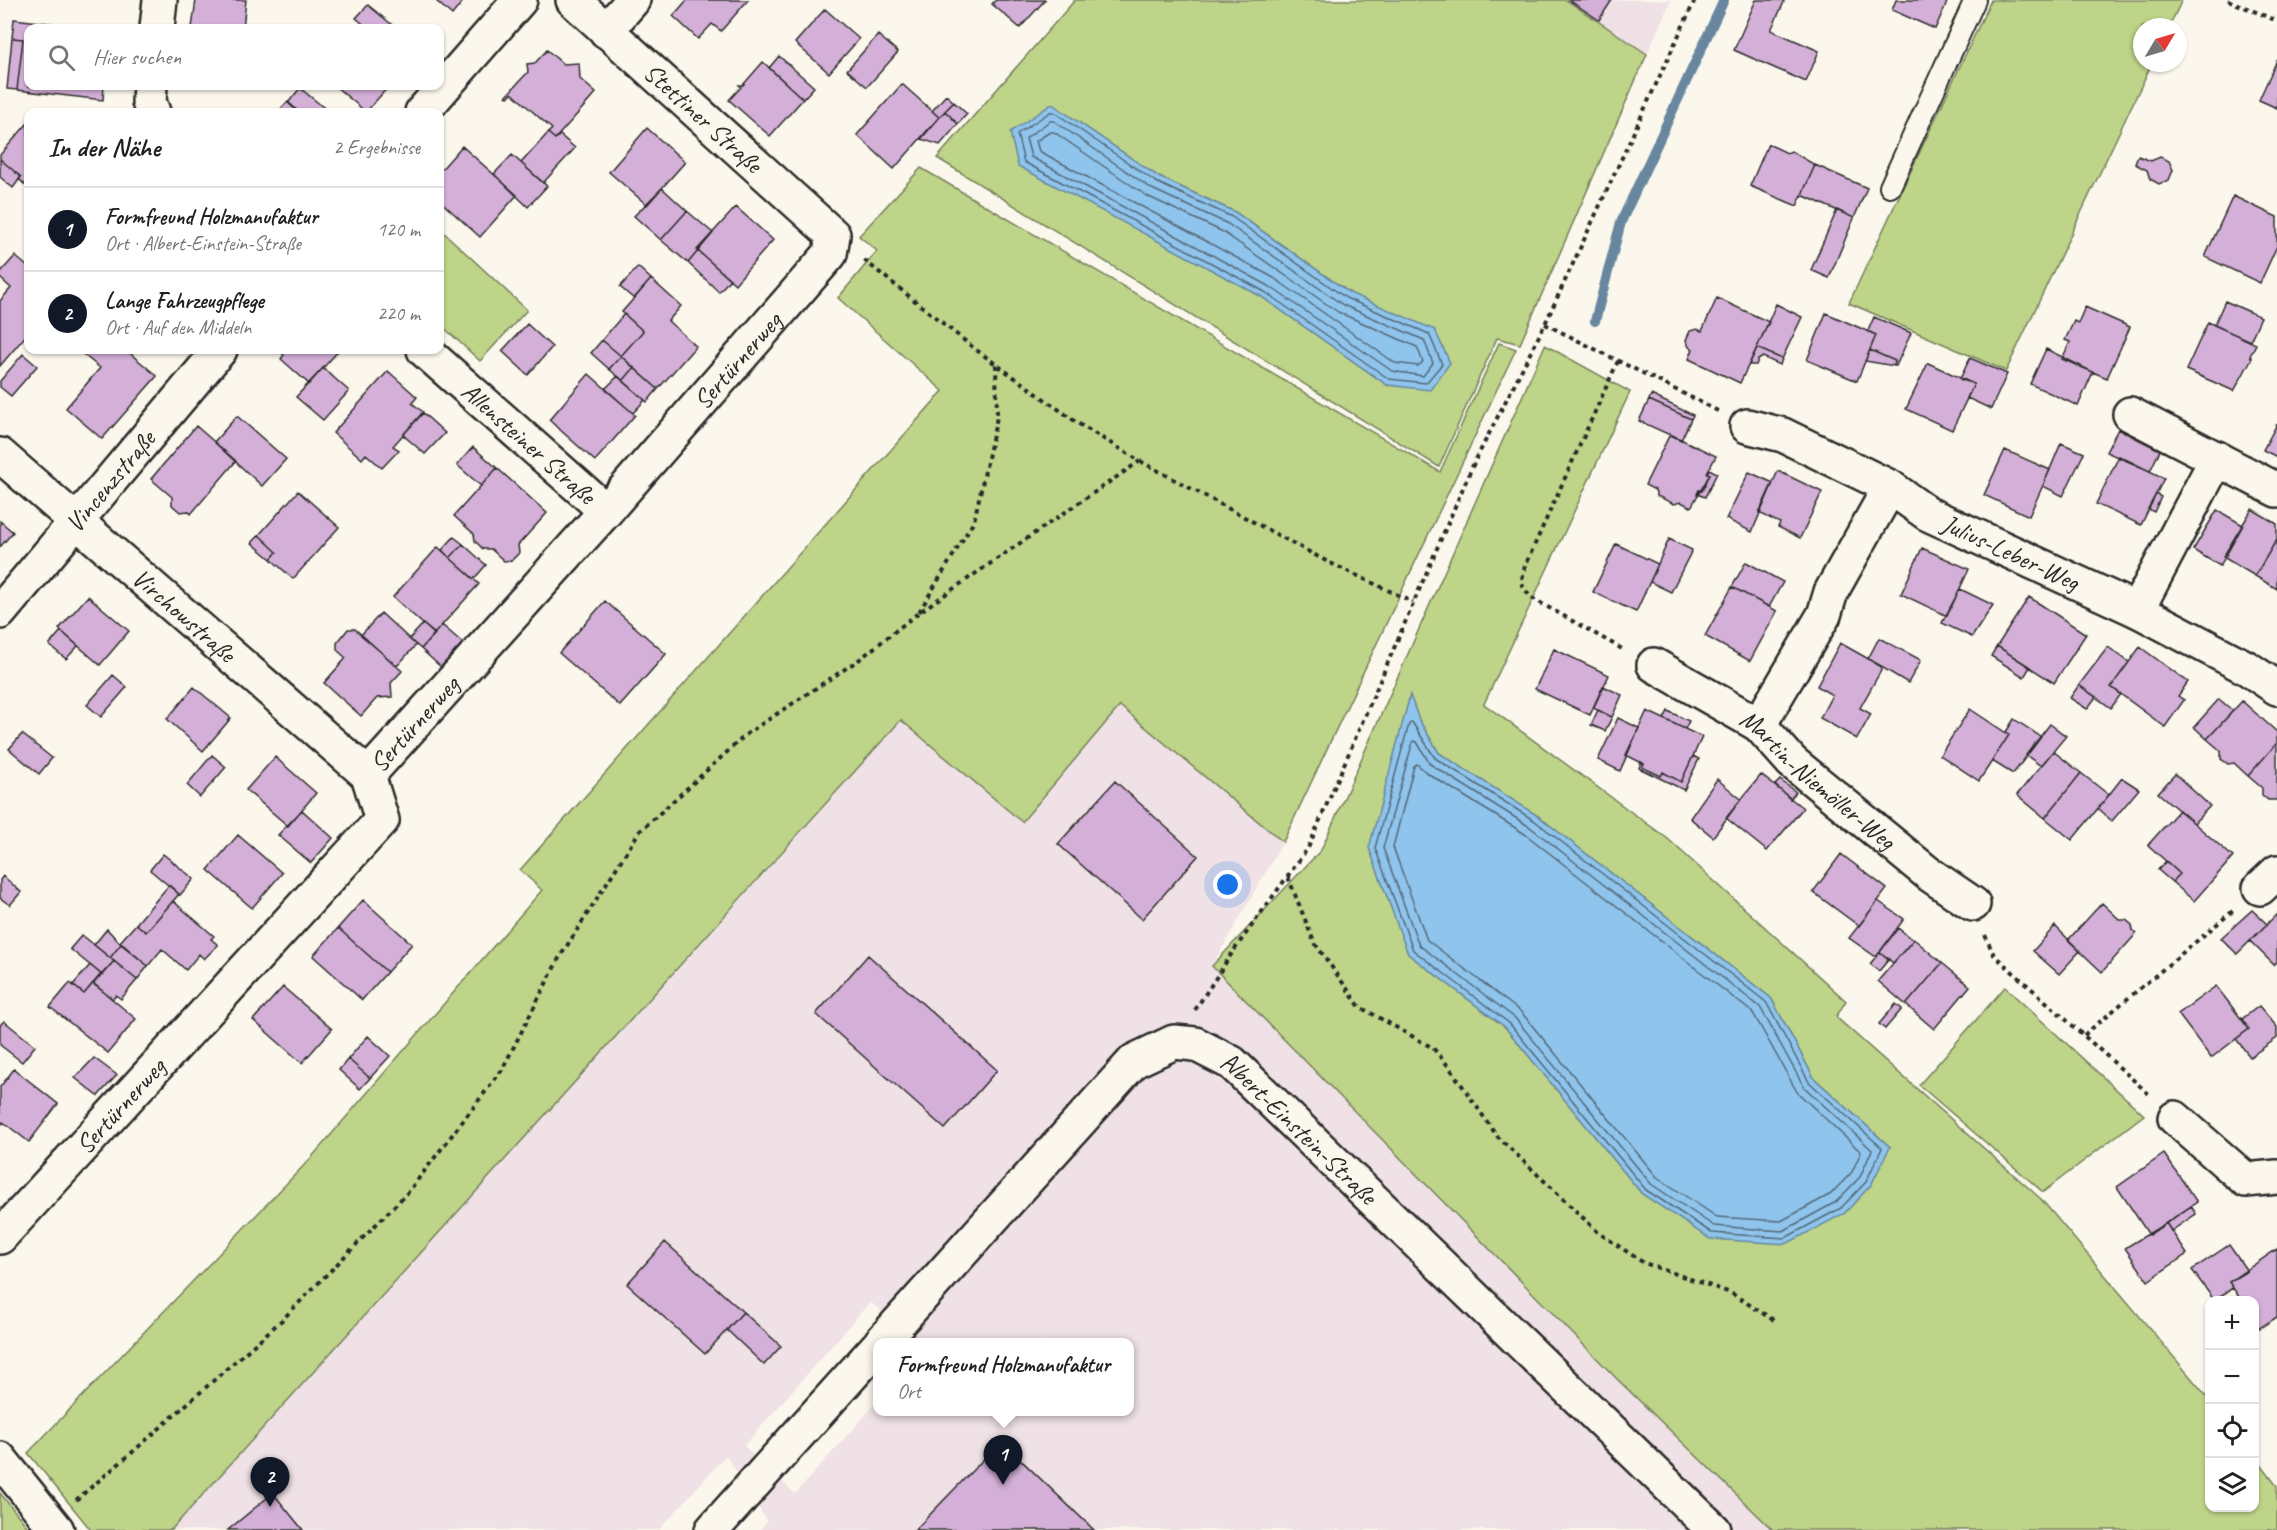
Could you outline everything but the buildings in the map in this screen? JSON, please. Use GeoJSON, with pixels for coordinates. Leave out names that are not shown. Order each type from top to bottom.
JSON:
{"type":"FeatureCollection","features":[{"type":"Feature","properties":{"kind":"street"},"geometry":{"type":"LineString","coordinates":[[157,24],[160,0]]}},
{"type":"Feature","properties":{"kind":"street"},"geometry":{"type":"LineString","coordinates":[[444,87],[520,0]]}},
{"type":"Feature","properties":{"kind":"street","name":"Stettiner Straße"},"geometry":{"type":"LineString","coordinates":[[573,0],[833,235]]}},
{"type":"Feature","properties":{"kind":"street"},"geometry":{"type":"LineString","coordinates":[[606,31],[633,0]]}},
{"type":"Feature","properties":{"kind":"street"},"geometry":{"type":"LineString","coordinates":[[150,90],[148,102],[151,108]]}},
{"type":"Feature","properties":{"kind":"street"},"geometry":{"type":"LineString","coordinates":[[426,108],[441,90]]}},
{"type":"Feature","properties":{"kind":"street","name":"Sertürnerweg"},"geometry":{"type":"LineString","coordinates":[[0,1238],[382,820],[368,775],[606,511],[830,254],[833,235]]}},
{"type":"Feature","properties":{"kind":"street","name":"Vincenzstraße"},"geometry":{"type":"LineString","coordinates":[[0,612],[217,354]]}},
{"type":"Feature","properties":{"kind":"street","name":"Allensteiner Straße"},"geometry":{"type":"LineString","coordinates":[[429,354],[606,511]]}},
{"type":"Feature","properties":{"kind":"street"},"geometry":{"type":"LineString","coordinates":[[2130,414],[2277,490]]}},
{"type":"Feature","properties":{"kind":"street","name":"Julius-Leber-Weg"},"geometry":{"type":"LineString","coordinates":[[1747,426],[1783,435],[1890,487],[1928,514],[2137,610],[2247,668],[2277,688]]}},
{"type":"Feature","properties":{"kind":"street","name":"Virchowstraße"},"geometry":{"type":"LineString","coordinates":[[0,455],[368,775]]}},
{"type":"Feature","properties":{"kind":"street"},"geometry":{"type":"LineString","coordinates":[[2137,610],[2217,458]]}},
{"type":"Feature","properties":{"kind":"street"},"geometry":{"type":"LineString","coordinates":[[1759,725],[1824,615],[1831,592],[1890,487]]}},
{"type":"Feature","properties":{"kind":"street","name":"Martin-Niemöller-Weg"},"geometry":{"type":"LineString","coordinates":[[1654,666],[1759,725],[1792,762],[1929,874],[1973,904]]}},
{"type":"Feature","properties":{"kind":"street"},"geometry":{"type":"LineString","coordinates":[[885,1338],[1134,1061],[1174,1042]]}},
{"type":"Feature","properties":{"kind":"street","name":"Albert-Einstein-Straße"},"geometry":{"type":"LineString","coordinates":[[1174,1042],[1195,1044],[1232,1064],[1714,1530]]}},
{"type":"Feature","properties":{"kind":"street"},"geometry":{"type":"LineString","coordinates":[[2175,1118],[2246,1180],[2277,1177]]}},
{"type":"Feature","properties":{"kind":"street"},"geometry":{"type":"LineString","coordinates":[[712,1530],[873,1351]]}},
{"type":"Feature","properties":{"kind":"street"},"geometry":{"type":"LineString","coordinates":[[0,1459],[53,1526]]}},
{"type":"Feature","properties":{"kind":"lane"},"geometry":{"type":"LineString","coordinates":[[1890,187],[1975,0]]}},
{"type":"Feature","properties":{"kind":"path"},"geometry":{"type":"LineString","coordinates":[[1174,1042],[1232,953],[1308,849],[1472,467],[1545,324],[1695,0]]}},
{"type":"Feature","properties":{"kind":"path"},"geometry":{"type":"LineString","coordinates":[[2228,0],[2277,21]]}},
{"type":"Feature","properties":{"kind":"path"},"geometry":{"type":"LineString","coordinates":[[833,235],[996,363],[1079,424],[1140,461],[1326,561],[1413,602]]}},
{"type":"Feature","properties":{"kind":"path"},"geometry":{"type":"LineString","coordinates":[[1545,324],[1747,426]]}},
{"type":"Feature","properties":{"kind":"path"},"geometry":{"type":"LineString","coordinates":[[1618,362],[1525,566],[1521,583],[1530,597],[1654,666]]}},
{"type":"Feature","properties":{"kind":"path"},"geometry":{"type":"LineString","coordinates":[[918,613],[974,521],[997,417],[996,363]]}},
{"type":"Feature","properties":{"kind":"path"},"geometry":{"type":"LineString","coordinates":[[53,1526],[127,1457],[282,1320],[409,1191],[502,1070],[558,960],[639,832],[748,733],[860,659],[918,613],[1140,461]]}},
{"type":"Feature","properties":{"kind":"path"},"geometry":{"type":"LineString","coordinates":[[1288,877],[1314,942],[1360,1007],[1432,1048],[1450,1068],[1497,1136],[1599,1233],[1644,1263],[1731,1293],[1775,1321]]}},
{"type":"Feature","properties":{"kind":"path"},"geometry":{"type":"LineString","coordinates":[[2084,1035],[2269,880]]}},
{"type":"Feature","properties":{"kind":"path"},"geometry":{"type":"LineString","coordinates":[[1994,956],[2175,1118]]}},
{"type":"Feature","properties":{"kind":"shaded area"},"geometry":{"type":"Polygon","coordinates":[[[1566,0],[1671,0],[1647,54],[1566,0]]]}},
{"type":"Feature","properties":{"kind":"shaded area"},"geometry":{"type":"Polygon","coordinates":[[[1120,706],[1283,842],[1212,966],[1618,1380],[1773,1530],[760,1530],[767,1521],[726,1455],[659,1530],[171,1530],[901,720],[1022,821],[1120,706]]]}},
{"type":"Feature","properties":{"kind":"green space"},"geometry":{"type":"Polygon","coordinates":[[[1075,0],[1566,0],[1647,54],[1520,344],[1497,338],[1439,467],[937,158],[1075,0]],[[1052,104],[1262,297],[1387,385],[1350,293],[1235,212],[1159,177],[1052,104]]]}},
{"type":"Feature","properties":{"kind":"green space"},"geometry":{"type":"Polygon","coordinates":[[[1991,0],[2182,0],[2173,18],[2133,18],[2133,72],[2148,72],[2006,371],[1849,303],[1991,0]]]}},
{"type":"Feature","properties":{"kind":"green space"},"geometry":{"type":"Polygon","coordinates":[[[921,168],[1440,472],[1499,343],[1516,349],[1283,842],[1120,706],[1022,822],[901,720],[171,1530],[91,1530],[28,1453],[311,1158],[542,890],[520,870],[943,391],[838,298],[877,251],[859,236],[921,168]]]}},
{"type":"Feature","properties":{"kind":"green space"},"geometry":{"type":"Polygon","coordinates":[[[444,233],[527,310],[480,361],[444,328],[444,233]]]}},
{"type":"Feature","properties":{"kind":"green space"},"geometry":{"type":"Polygon","coordinates":[[[1545,345],[1630,392],[1484,704],[1668,839],[1846,1001],[1836,1017],[2041,1199],[2205,1394],[2205,1512],[2259,1512],[2259,1462],[2277,1486],[2277,1530],[1773,1530],[1618,1380],[1212,966],[1321,850],[1545,345]],[[1410,696],[1408,954],[1505,1027],[1642,1194],[1890,1147],[1814,1078],[1771,998],[1538,816],[1439,753],[1419,720],[1410,696]]]}},
{"type":"Feature","properties":{"kind":"green space"},"geometry":{"type":"Polygon","coordinates":[[[2005,987],[2144,1115],[2043,1192],[1919,1085],[2005,987]]]}},
{"type":"Feature","properties":{"kind":"green space"},"geometry":{"type":"Polygon","coordinates":[[[0,1493],[30,1530],[0,1530],[0,1493]]]}},
{"type":"Feature","properties":{"kind":"water"},"geometry":{"type":"Polygon","coordinates":[[[1052,104],[1159,177],[1235,212],[1350,293],[1435,330],[1450,363],[1430,390],[1387,385],[1262,297],[1018,166],[1010,132],[1052,104]]]}},
{"type":"Feature","properties":{"kind":"water"},"geometry":{"type":"Polygon","coordinates":[[[1410,695],[1419,720],[1439,753],[1538,816],[1771,998],[1814,1078],[1890,1147],[1871,1185],[1845,1213],[1786,1244],[1710,1239],[1642,1194],[1505,1027],[1408,954],[1369,848],[1410,695]]]}},
{"type":"Feature","properties":{"kind":"waterway"},"geometry":{"type":"LineString","coordinates":[[1595,321],[1621,222],[1724,0]]}},
{"type":"Feature","properties":{"kind":"place","name":"Formfreund Holzmanufaktur"},"geometry":{"type":"Point","coordinates":[1003,1485]}},
{"type":"Feature","properties":{"kind":"place","name":"Lange Fahrzeugpflege"},"geometry":{"type":"Point","coordinates":[270,1507]}}]}
